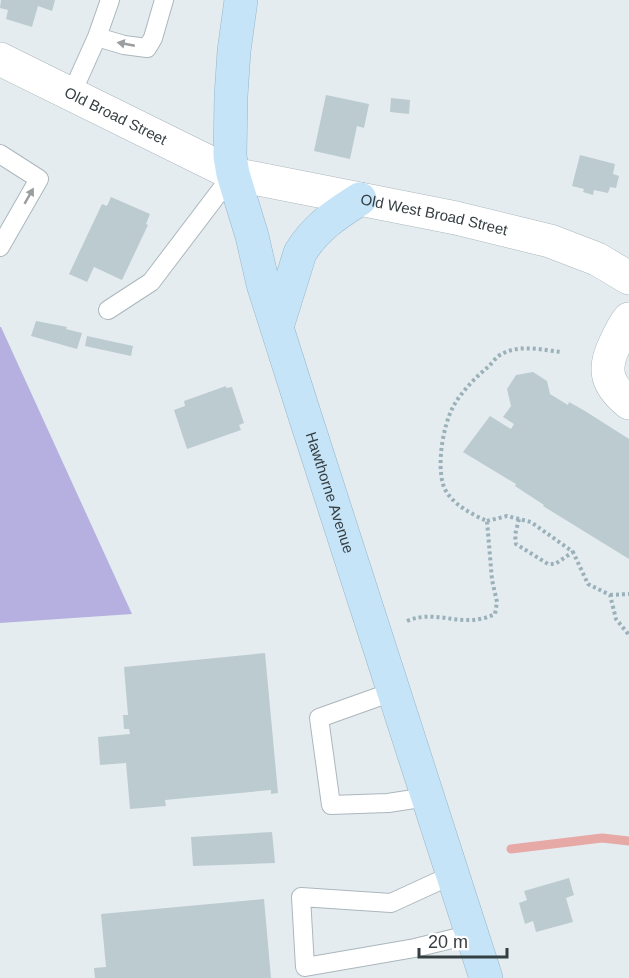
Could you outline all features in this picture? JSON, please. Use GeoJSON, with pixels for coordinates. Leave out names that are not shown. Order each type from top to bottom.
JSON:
{"type":"FeatureCollection","features":[{"type":"Feature","properties":{"kind":"main road","name":"Hawthorne Avenue"},"geometry":{"type":"LineString","coordinates":[[242,0],[234,51],[231,96],[232,174],[277,327],[392,692],[486,978]]}},
{"type":"Feature","properties":{"kind":"main road"},"geometry":{"type":"LineString","coordinates":[[277,327],[300,253],[330,218],[360,199]]}},
{"type":"Feature","properties":{"kind":"street","name":"Old Broad Street"},"geometry":{"type":"LineString","coordinates":[[0,59],[232,174]]}},
{"type":"Feature","properties":{"kind":"street","name":"Old West Broad Street"},"geometry":{"type":"LineString","coordinates":[[232,174],[456,218],[550,241],[597,259],[629,278]]}},
{"type":"Feature","properties":{"kind":"street"},"geometry":{"type":"LineString","coordinates":[[629,319],[608,357],[607,374],[617,393],[629,403]]}},
{"type":"Feature","properties":{"kind":"lane"},"geometry":{"type":"LineString","coordinates":[[71,95],[97,37],[110,0]]}},
{"type":"Feature","properties":{"kind":"lane"},"geometry":{"type":"LineString","coordinates":[[97,37],[124,45],[147,48],[153,38],[164,0]]}},
{"type":"Feature","properties":{"kind":"lane"},"geometry":{"type":"LineString","coordinates":[[0,154],[39,179],[0,247]]}},
{"type":"Feature","properties":{"kind":"lane"},"geometry":{"type":"LineString","coordinates":[[108,310],[151,282],[232,174]]}},
{"type":"Feature","properties":{"kind":"lane"},"geometry":{"type":"LineString","coordinates":[[392,692],[319,718],[331,805],[388,803],[427,797]]}},
{"type":"Feature","properties":{"kind":"lane"},"geometry":{"type":"LineString","coordinates":[[452,875],[391,903],[301,897],[305,967],[416,948],[472,934]]}},
{"type":"Feature","properties":{"kind":"path"},"geometry":{"type":"LineString","coordinates":[[561,352],[519,348],[502,354],[475,378],[453,407],[443,438],[441,465],[443,484],[449,495],[470,514],[487,521],[507,516],[531,522],[573,552],[588,584],[610,595],[629,594]]}},
{"type":"Feature","properties":{"kind":"path"},"geometry":{"type":"LineString","coordinates":[[519,519],[515,535],[516,544],[548,564],[555,564],[573,552]]}},
{"type":"Feature","properties":{"kind":"path"},"geometry":{"type":"LineString","coordinates":[[407,621],[428,615],[475,621],[495,614],[497,603],[492,580],[487,521]]}},
{"type":"Feature","properties":{"kind":"path"},"geometry":{"type":"LineString","coordinates":[[610,595],[616,619],[629,634]]}},
{"type":"Feature","properties":{"kind":"shaded area"},"geometry":{"type":"Polygon","coordinates":[[[1,327],[132,614],[0,623],[1,327]]]}},
{"type":"Feature","properties":{"kind":"building"},"geometry":{"type":"Polygon","coordinates":[[[1,0],[55,0],[52,11],[38,6],[32,27],[6,19],[8,10],[0,8],[1,0]]]}},
{"type":"Feature","properties":{"kind":"building"},"geometry":{"type":"Polygon","coordinates":[[[326,95],[369,104],[364,128],[357,126],[350,159],[314,151],[326,95]]]}},
{"type":"Feature","properties":{"kind":"building"},"geometry":{"type":"Polygon","coordinates":[[[391,98],[410,100],[409,114],[390,112],[391,98]]]}},
{"type":"Feature","properties":{"kind":"building"},"geometry":{"type":"Polygon","coordinates":[[[580,155],[615,164],[613,174],[619,176],[616,188],[610,187],[608,193],[594,190],[593,195],[583,192],[584,189],[572,186],[580,155]]]}},
{"type":"Feature","properties":{"kind":"building"},"geometry":{"type":"Polygon","coordinates":[[[111,197],[150,214],[146,224],[148,225],[122,280],[94,267],[87,282],[69,274],[102,204],[107,206],[111,197]]]}},
{"type":"Feature","properties":{"kind":"building"},"geometry":{"type":"Polygon","coordinates":[[[36,321],[67,327],[66,329],[82,333],[77,349],[31,336],[36,321]]]}},
{"type":"Feature","properties":{"kind":"building"},"geometry":{"type":"Polygon","coordinates":[[[87,336],[133,346],[131,356],[85,346],[87,336]]]}},
{"type":"Feature","properties":{"kind":"building"},"geometry":{"type":"Polygon","coordinates":[[[533,372],[547,381],[550,394],[568,405],[569,402],[585,411],[629,439],[629,559],[543,506],[515,486],[516,484],[463,452],[490,416],[511,429],[514,424],[503,417],[511,406],[507,389],[516,375],[533,372]]]}},
{"type":"Feature","properties":{"kind":"building"},"geometry":{"type":"Polygon","coordinates":[[[226,386],[226,388],[232,387],[244,423],[239,425],[241,430],[187,449],[174,410],[185,406],[184,401],[226,386]]]}},
{"type":"Feature","properties":{"kind":"building"},"geometry":{"type":"Polygon","coordinates":[[[265,653],[278,793],[271,794],[271,790],[165,800],[166,806],[130,809],[126,763],[100,765],[98,737],[130,734],[129,729],[124,729],[123,715],[128,715],[124,667],[265,653]]]}},
{"type":"Feature","properties":{"kind":"building"},"geometry":{"type":"Polygon","coordinates":[[[272,832],[275,863],[193,866],[191,837],[272,832]]]}},
{"type":"Feature","properties":{"kind":"building"},"geometry":{"type":"Polygon","coordinates":[[[569,878],[574,895],[566,898],[573,922],[536,932],[533,921],[525,924],[519,903],[527,900],[524,891],[569,878]]]}},
{"type":"Feature","properties":{"kind":"building"},"geometry":{"type":"Polygon","coordinates":[[[264,899],[271,978],[95,978],[94,968],[106,967],[101,914],[264,899]]]}},
{"type":"Feature","properties":{"kind":"waterway"},"geometry":{"type":"LineString","coordinates":[[511,849],[602,838],[629,841]]}}]}
